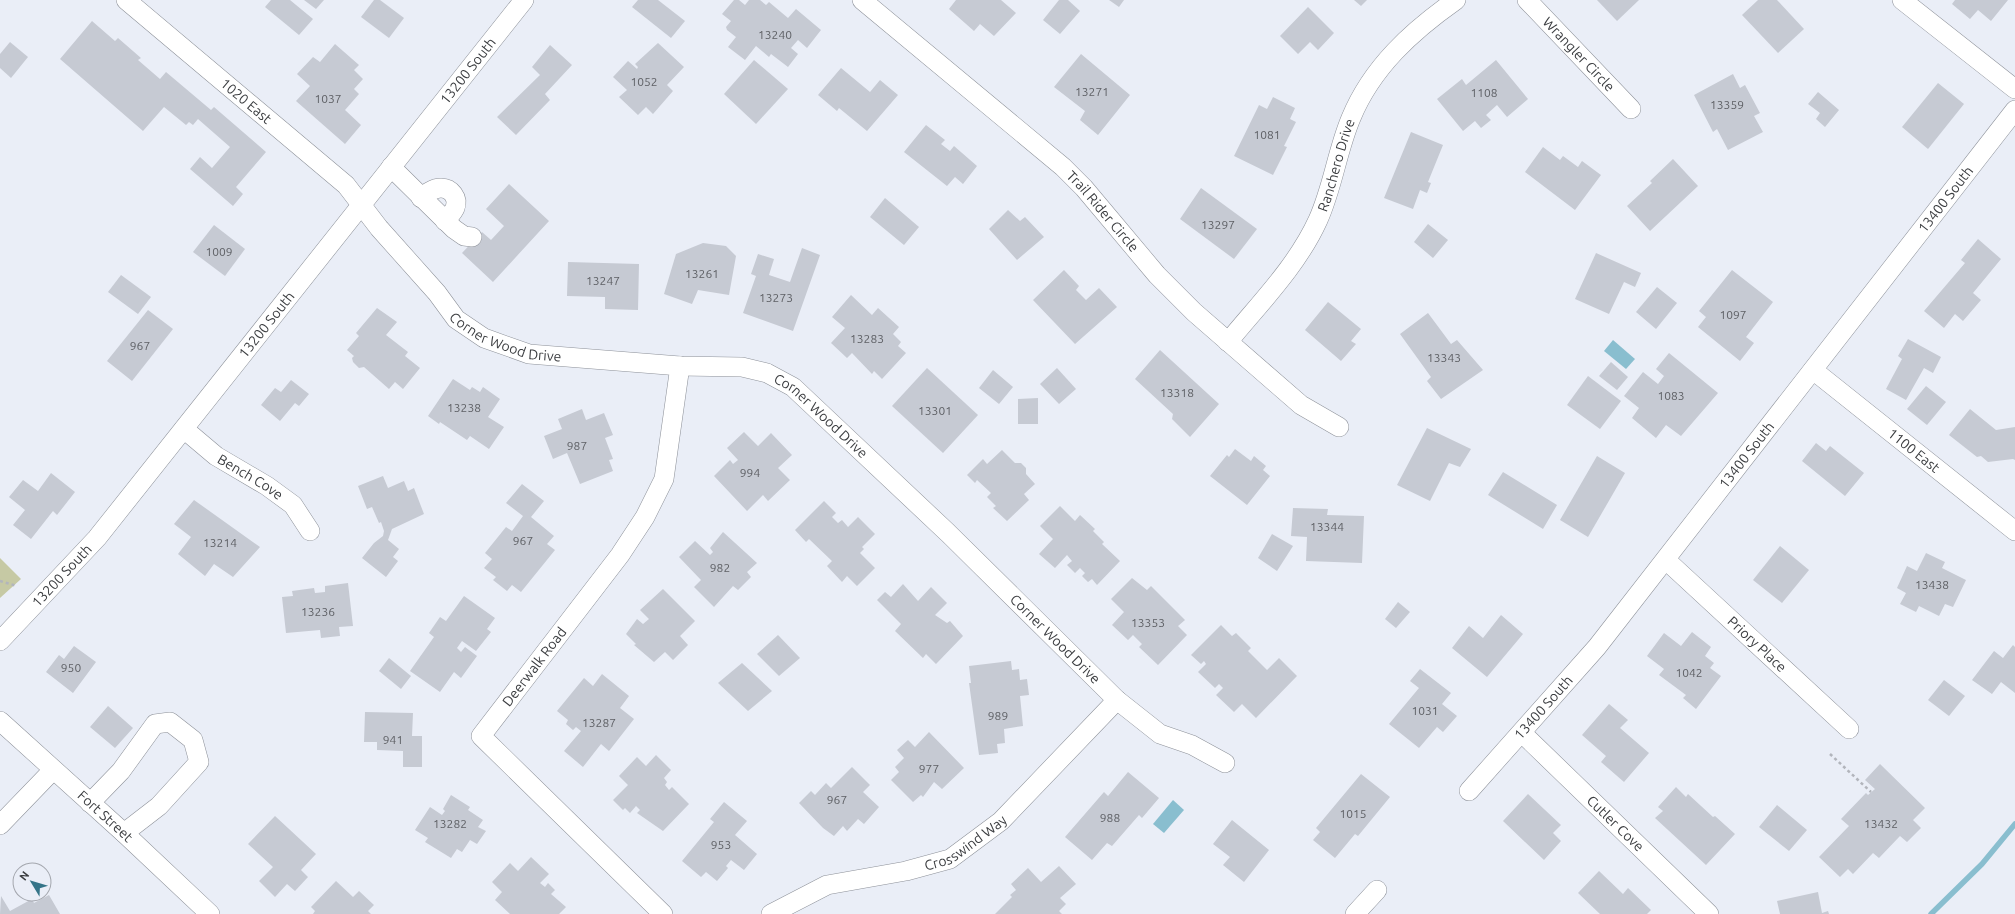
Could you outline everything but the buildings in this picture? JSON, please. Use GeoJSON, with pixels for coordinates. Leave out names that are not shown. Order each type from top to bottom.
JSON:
{"type":"FeatureCollection","features":[{"type":"Feature","properties":{"kind":"street","name":"1020 East"},"geometry":{"type":"LineString","coordinates":[[126,0],[346,185],[362,206]]}},
{"type":"Feature","properties":{"kind":"street","name":"13200 South"},"geometry":{"type":"LineString","coordinates":[[0,642],[98,538],[362,206],[390,167],[524,0]]}},
{"type":"Feature","properties":{"kind":"street","name":"Trail Rider Circle"},"geometry":{"type":"LineString","coordinates":[[862,0],[1063,168],[1084,188],[1157,275],[1194,312],[1301,405],[1339,427]]}},
{"type":"Feature","properties":{"kind":"street","name":"Ranchero Drive"},"geometry":{"type":"LineString","coordinates":[[1228,342],[1282,278],[1300,252],[1318,220],[1330,189],[1350,118],[1364,90],[1382,64],[1403,41],[1427,20],[1456,0]]}},
{"type":"Feature","properties":{"kind":"street","name":"Wrangler Circle"},"geometry":{"type":"LineString","coordinates":[[1527,0],[1631,109]]}},
{"type":"Feature","properties":{"kind":"street"},"geometry":{"type":"LineString","coordinates":[[1902,0],[2015,89]]}},
{"type":"Feature","properties":{"kind":"street","name":"13400 South"},"geometry":{"type":"LineString","coordinates":[[1469,791],[1597,647],[2015,110]]}},
{"type":"Feature","properties":{"kind":"street"},"geometry":{"type":"LineString","coordinates":[[390,167],[445,221],[464,236],[472,237]]}},
{"type":"Feature","properties":{"kind":"street"},"geometry":{"type":"LineString","coordinates":[[421,198],[430,191],[440,188],[451,192],[456,197],[455,208],[445,221]]}},
{"type":"Feature","properties":{"kind":"street","name":"Corner Wood Drive"},"geometry":{"type":"LineString","coordinates":[[362,206],[437,293],[456,318],[484,338],[529,354],[680,366],[742,367],[767,373],[793,387],[948,533],[1117,700],[1160,734],[1192,745],[1225,763]]}},
{"type":"Feature","properties":{"kind":"street","name":"Deerwalk Road"},"geometry":{"type":"LineString","coordinates":[[663,914],[481,736],[620,555],[645,517],[664,479],[680,366]]}},
{"type":"Feature","properties":{"kind":"street","name":"1100 East"},"geometry":{"type":"LineString","coordinates":[[1813,370],[2015,531]]}},
{"type":"Feature","properties":{"kind":"street","name":"Bench Cove"},"geometry":{"type":"LineString","coordinates":[[184,430],[216,456],[267,486],[293,505],[310,531]]}},
{"type":"Feature","properties":{"kind":"street","name":"Priory Place"},"geometry":{"type":"LineString","coordinates":[[1666,560],[1849,729]]}},
{"type":"Feature","properties":{"kind":"street","name":"Crosswind Way"},"geometry":{"type":"LineString","coordinates":[[771,914],[827,885],[906,871],[950,859],[1001,821],[1117,700]]}},
{"type":"Feature","properties":{"kind":"street","name":"Fort Street"},"geometry":{"type":"LineString","coordinates":[[0,721],[124,833],[210,914]]}},
{"type":"Feature","properties":{"kind":"street"},"geometry":{"type":"LineString","coordinates":[[90,803],[122,771],[155,724],[170,722],[193,740],[199,762],[159,806],[124,833]]}},
{"type":"Feature","properties":{"kind":"street","name":"Cutler Cove"},"geometry":{"type":"LineString","coordinates":[[1522,733],[1709,914]]}},
{"type":"Feature","properties":{"kind":"street"},"geometry":{"type":"LineString","coordinates":[[0,825],[53,770]]}},
{"type":"Feature","properties":{"kind":"street"},"geometry":{"type":"LineString","coordinates":[[1355,914],[1377,890]]}},
{"type":"Feature","properties":{"kind":"path"},"geometry":{"type":"LineString","coordinates":[[0,581],[18,586]]}},
{"type":"Feature","properties":{"kind":"path"},"geometry":{"type":"LineString","coordinates":[[1830,754],[1871,792]]}},
{"type":"Feature","properties":{"kind":"green space"},"geometry":{"type":"Polygon","coordinates":[[[0,558],[21,579],[0,598],[0,558]]]}},
{"type":"Feature","properties":{"kind":"water"},"geometry":{"type":"Polygon","coordinates":[[[1613,340],[1635,359],[1626,369],[1604,351],[1613,340]]]}},
{"type":"Feature","properties":{"kind":"water"},"geometry":{"type":"Polygon","coordinates":[[[1173,800],[1184,810],[1164,833],[1153,824],[1173,800]]]}},
{"type":"Feature","properties":{"kind":"waterway"},"geometry":{"type":"LineString","coordinates":[[1931,914],[1982,864],[2015,824]]}}]}
